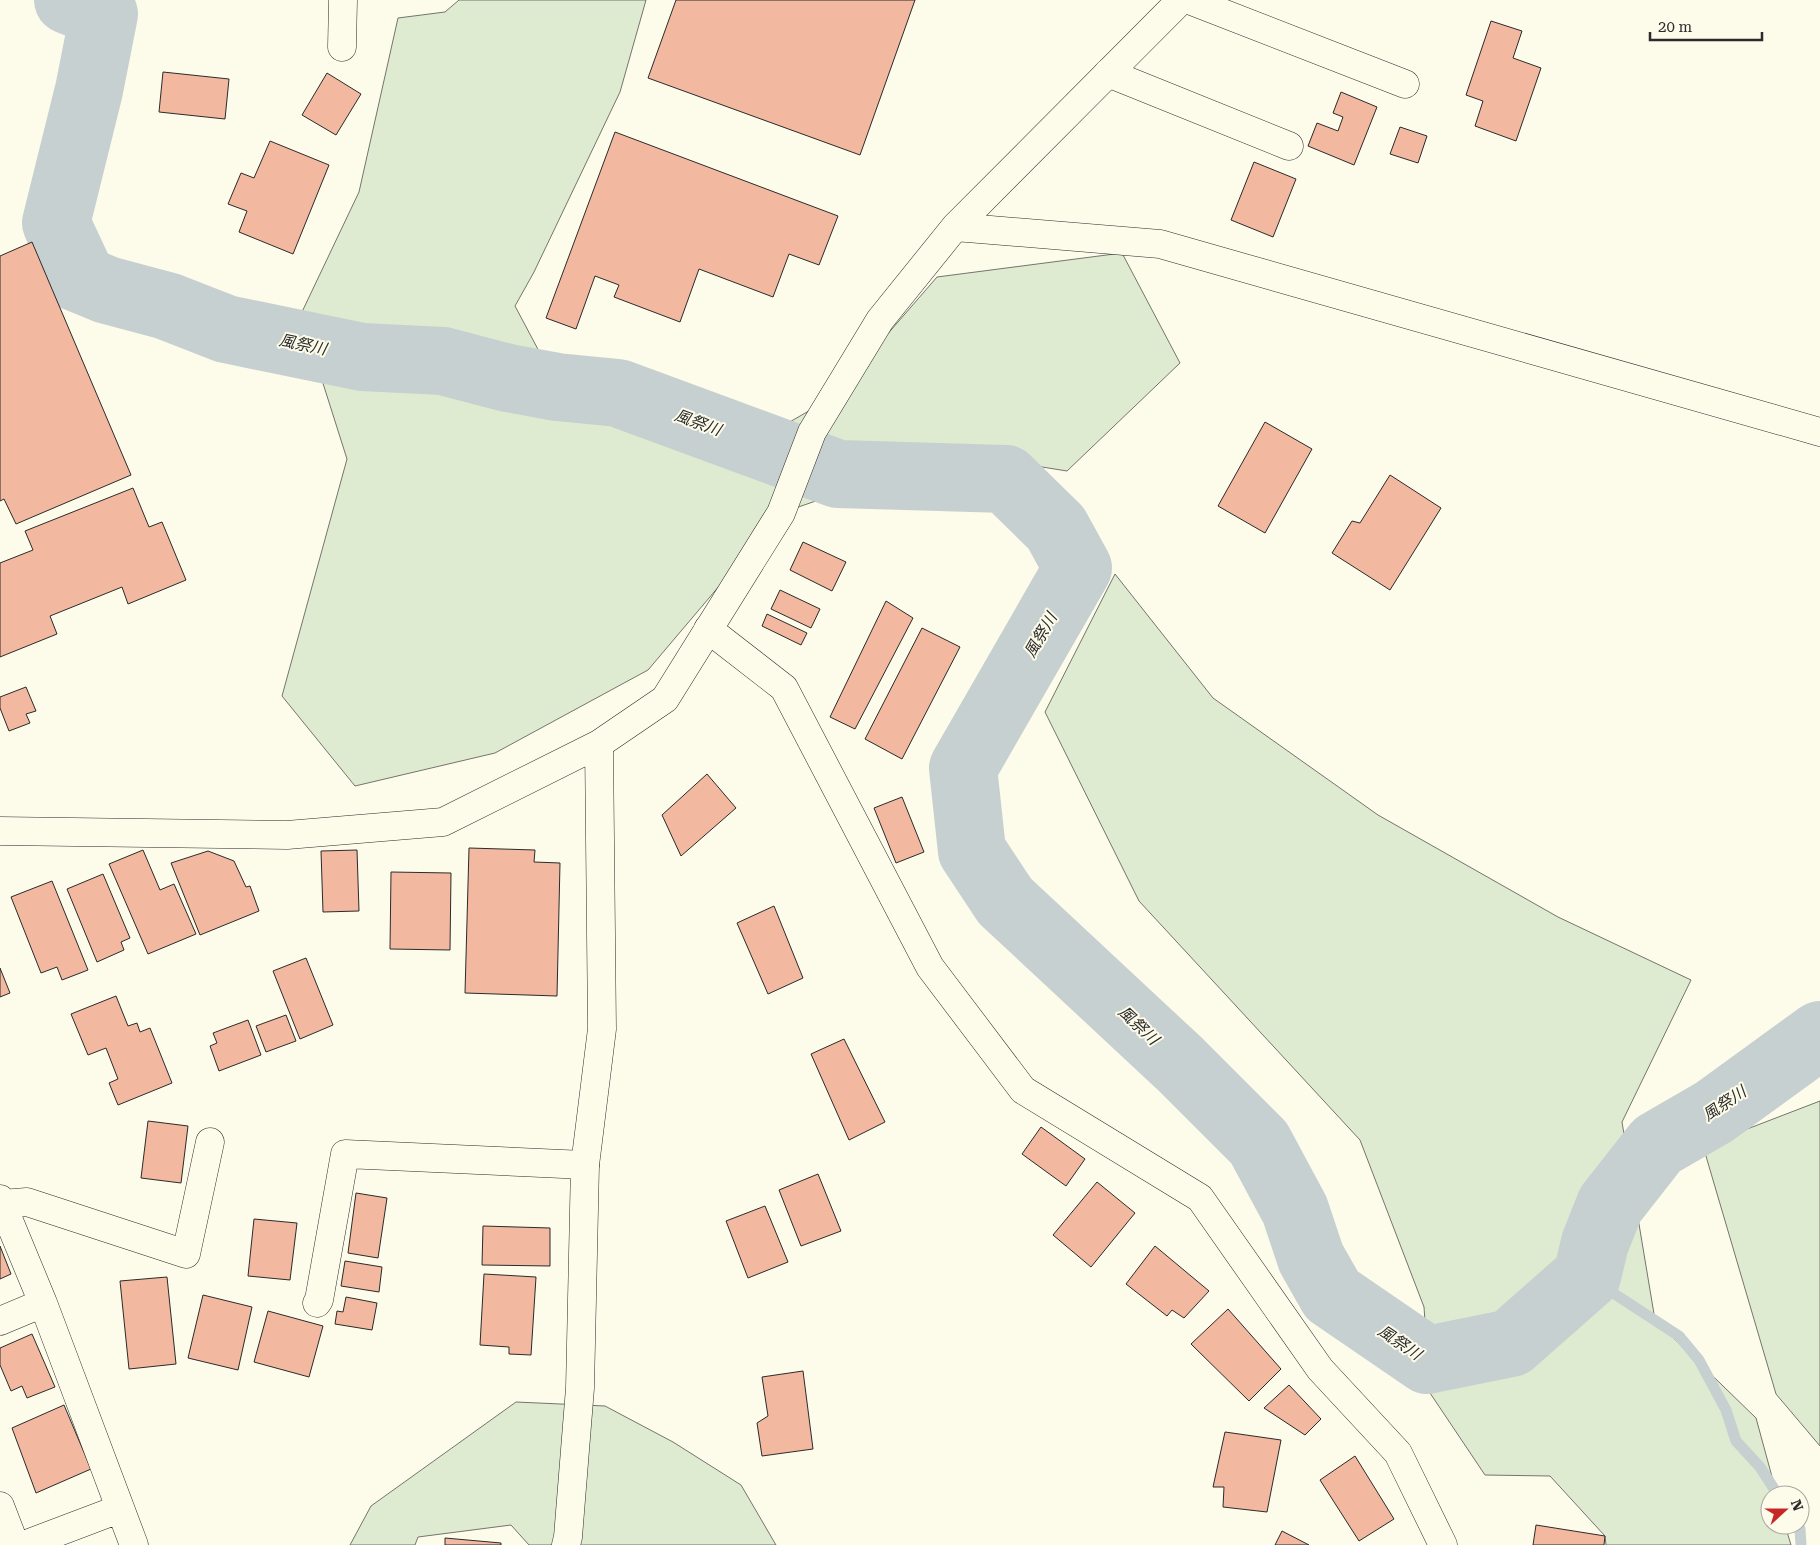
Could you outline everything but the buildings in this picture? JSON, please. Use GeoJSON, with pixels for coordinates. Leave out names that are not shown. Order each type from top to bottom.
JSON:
{"type":"FeatureCollection","features":[{"type":"Feature","properties":{"kind":"street"},"geometry":{"type":"LineString","coordinates":[[342,46],[343,0]]}},
{"type":"Feature","properties":{"kind":"street"},"geometry":{"type":"LineString","coordinates":[[0,831],[287,835],[443,822],[599,744],[665,699],[780,513],[812,432],[880,320],[956,227],[1181,0]]}},
{"type":"Feature","properties":{"kind":"street"},"geometry":{"type":"LineString","coordinates":[[1189,0],[1405,84]]}},
{"type":"Feature","properties":{"kind":"street"},"geometry":{"type":"LineString","coordinates":[[1108,73],[1289,146]]}},
{"type":"Feature","properties":{"kind":"street"},"geometry":{"type":"LineString","coordinates":[[956,227],[1160,244],[1820,432]]}},
{"type":"Feature","properties":{"kind":"street"},"geometry":{"type":"LineString","coordinates":[[708,629],[784,688],[930,967],[1023,1090],[1200,1198],[1320,1369],[1398,1453],[1443,1545]]}},
{"type":"Feature","properties":{"kind":"street"},"geometry":{"type":"LineString","coordinates":[[566,1545],[580,1388],[585,1166],[602,1029],[599,744]]}},
{"type":"Feature","properties":{"kind":"street"},"geometry":{"type":"LineString","coordinates":[[134,1545],[1,1201],[27,1202],[186,1254],[210,1142]]}},
{"type":"Feature","properties":{"kind":"street"},"geometry":{"type":"LineString","coordinates":[[316,1303],[345,1154],[585,1166]]}},
{"type":"Feature","properties":{"kind":"street"},"geometry":{"type":"LineString","coordinates":[[0,1321],[42,1303]]}},
{"type":"Feature","properties":{"kind":"street"},"geometry":{"type":"LineString","coordinates":[[0,1506],[15,1545]]}},
{"type":"Feature","properties":{"kind":"street"},"geometry":{"type":"LineString","coordinates":[[24,1545],[119,1509]]}},
{"type":"Feature","properties":{"kind":"green space"},"geometry":{"type":"Polygon","coordinates":[[[459,0],[646,0],[620,92],[534,272],[515,306],[558,387],[755,442],[833,397],[937,277],[1122,253],[1180,363],[1067,471],[955,453],[781,513],[648,670],[495,753],[355,786],[282,696],[347,459],[301,314],[359,192],[398,18],[445,12],[459,0]]]}},
{"type":"Feature","properties":{"kind":"green space"},"geometry":{"type":"Polygon","coordinates":[[[1115,574],[1213,698],[1378,815],[1558,917],[1691,980],[1622,1122],[1655,1320],[1756,1418],[1774,1485],[1760,1485],[1760,1535],[1788,1535],[1791,1545],[1606,1545],[1605,1536],[1550,1476],[1485,1475],[1430,1393],[1424,1307],[1360,1140],[1139,901],[1045,712],[1115,574]]]}},
{"type":"Feature","properties":{"kind":"green space"},"geometry":{"type":"Polygon","coordinates":[[[1820,1101],[1820,1446],[1776,1394],[1703,1146],[1820,1101]]]}},
{"type":"Feature","properties":{"kind":"green space"},"geometry":{"type":"Polygon","coordinates":[[[516,1402],[605,1406],[673,1442],[741,1485],[776,1545],[529,1545],[511,1525],[418,1537],[415,1545],[350,1545],[371,1506],[516,1402]]]}},
{"type":"Feature","properties":{"kind":"waterway","name":"風祭川"},"geometry":{"type":"LineString","coordinates":[[68,0],[104,14],[89,90],[56,223],[78,270],[73,276],[107,290],[167,306],[226,329],[362,357],[443,361],[508,378],[557,387],[618,393],[838,474],[1006,479],[1056,528],[1078,568],[963,768],[972,851],[1005,901],[1180,1064],[1259,1143],[1295,1210],[1311,1258],[1332,1295],[1427,1360],[1511,1343],[1587,1276],[1595,1243],[1610,1205],[1657,1145],[1714,1112],[1820,1035]]}},
{"type":"Feature","properties":{"kind":"waterway"},"geometry":{"type":"LineString","coordinates":[[1587,1276],[1679,1336],[1699,1360],[1726,1410],[1736,1441],[1760,1467],[1772,1485]]}},
{"type":"Feature","properties":{"kind":"waterway"},"geometry":{"type":"LineString","coordinates":[[1800,1535],[1801,1545]]}}]}
